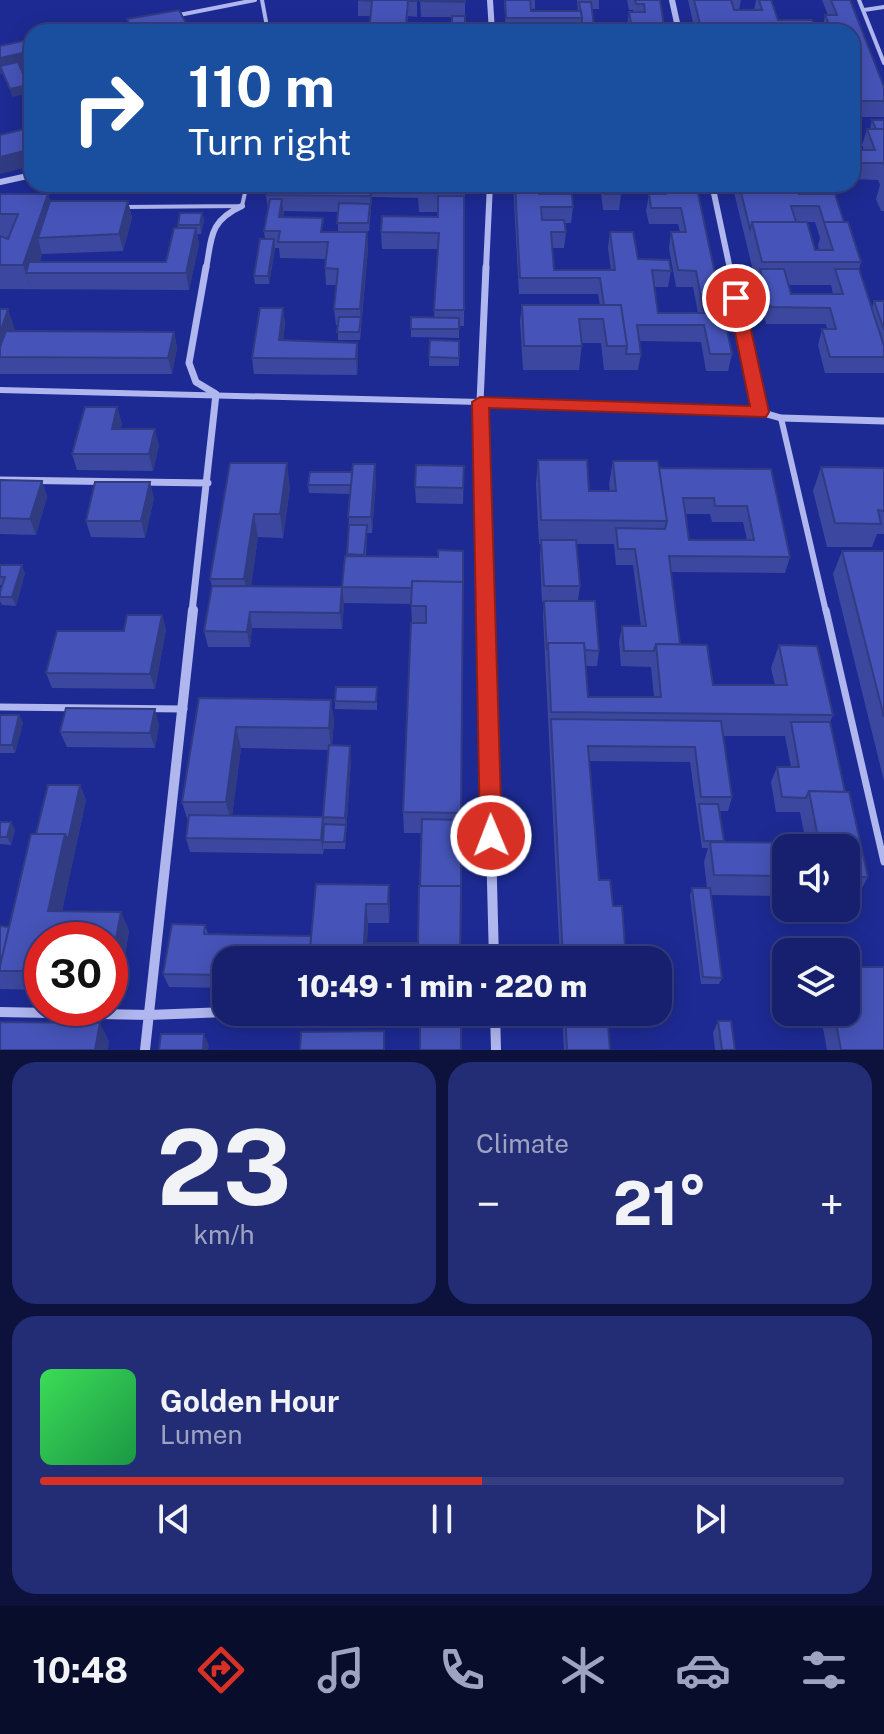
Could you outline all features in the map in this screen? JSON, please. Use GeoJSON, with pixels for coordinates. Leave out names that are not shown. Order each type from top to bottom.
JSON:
{"type":"FeatureCollection","features":[{"type":"Feature","properties":{"kind":"street"},"geometry":{"type":"LineString","coordinates":[[490,0],[492,24]]}},
{"type":"Feature","properties":{"kind":"street"},"geometry":{"type":"LineString","coordinates":[[672,0],[677,24]]}},
{"type":"Feature","properties":{"kind":"street"},"geometry":{"type":"LineString","coordinates":[[0,182],[24,177]]}},
{"type":"Feature","properties":{"kind":"street"},"geometry":{"type":"LineString","coordinates":[[490,192],[480,402],[494,946]]}},
{"type":"Feature","properties":{"kind":"street"},"geometry":{"type":"LineString","coordinates":[[714,192],[760,412]]}},
{"type":"Feature","properties":{"kind":"street"},"geometry":{"type":"LineString","coordinates":[[145,1050],[216,394],[196,382],[189,363],[214,225],[226,213],[242,206]]}},
{"type":"Feature","properties":{"kind":"street"},"geometry":{"type":"LineString","coordinates":[[480,402],[760,412],[781,418],[884,421]]}},
{"type":"Feature","properties":{"kind":"street"},"geometry":{"type":"LineString","coordinates":[[0,480],[208,483]]}},
{"type":"Feature","properties":{"kind":"street"},"geometry":{"type":"LineString","coordinates":[[0,1012],[149,1015],[212,1013]]}},
{"type":"Feature","properties":{"kind":"street"},"geometry":{"type":"LineString","coordinates":[[495,1026],[496,1050]]}},
{"type":"Feature","properties":{"kind":"lane"},"geometry":{"type":"LineString","coordinates":[[168,17],[255,0]]}},
{"type":"Feature","properties":{"kind":"lane"},"geometry":{"type":"LineString","coordinates":[[262,0],[268,24]]}},
{"type":"Feature","properties":{"kind":"lane"},"geometry":{"type":"LineString","coordinates":[[859,0],[884,63]]}},
{"type":"Feature","properties":{"kind":"lane"},"geometry":{"type":"LineString","coordinates":[[864,10],[884,7]]}},
{"type":"Feature","properties":{"kind":"lane"},"geometry":{"type":"LineString","coordinates":[[135,24],[140,23]]}},
{"type":"Feature","properties":{"kind":"lane"},"geometry":{"type":"LineString","coordinates":[[119,207],[242,206],[245,192]]}},
{"type":"Feature","properties":{"kind":"lane"},"geometry":{"type":"LineString","coordinates":[[0,390],[480,402]]}},
{"type":"Feature","properties":{"kind":"lane"},"geometry":{"type":"LineString","coordinates":[[781,418],[884,862]]}},
{"type":"Feature","properties":{"kind":"lane"},"geometry":{"type":"LineString","coordinates":[[0,707],[184,709]]}},
{"type":"Feature","properties":{"kind":"building"},"geometry":{"type":"Polygon","coordinates":[[[358,0],[417,0],[408,1],[406,24],[370,24],[372,1],[358,0]]]}},
{"type":"Feature","properties":{"kind":"building"},"geometry":{"type":"Polygon","coordinates":[[[465,0],[465,2],[420,1],[465,0]]]}},
{"type":"Feature","properties":{"kind":"building"},"geometry":{"type":"Polygon","coordinates":[[[505,0],[530,0],[531,11],[581,11],[582,18],[506,18],[505,0]]]}},
{"type":"Feature","properties":{"kind":"building"},"geometry":{"type":"Polygon","coordinates":[[[635,0],[660,0],[664,24],[631,23],[629,12],[645,12],[644,4],[636,4],[635,0]]]}},
{"type":"Feature","properties":{"kind":"building"},"geometry":{"type":"Polygon","coordinates":[[[694,0],[731,0],[734,10],[762,10],[759,0],[771,0],[778,20],[812,20],[813,24],[700,24],[694,0]]]}},
{"type":"Feature","properties":{"kind":"building"},"geometry":{"type":"Polygon","coordinates":[[[831,0],[850,0],[859,24],[829,24],[825,15],[837,15],[831,0]]]}},
{"type":"Feature","properties":{"kind":"building"},"geometry":{"type":"Polygon","coordinates":[[[579,2],[591,2],[594,24],[582,24],[579,2]]]}},
{"type":"Feature","properties":{"kind":"building"},"geometry":{"type":"Polygon","coordinates":[[[179,10],[186,24],[129,24],[127,19],[179,10]]]}},
{"type":"Feature","properties":{"kind":"building"},"geometry":{"type":"Polygon","coordinates":[[[452,16],[465,16],[465,24],[452,24],[452,16]]]}},
{"type":"Feature","properties":{"kind":"building"},"geometry":{"type":"Polygon","coordinates":[[[860,26],[884,87],[884,101],[860,101],[860,26]]]}},
{"type":"Feature","properties":{"kind":"building"},"geometry":{"type":"Polygon","coordinates":[[[24,41],[24,53],[0,58],[0,46],[24,41]]]}},
{"type":"Feature","properties":{"kind":"building"},"geometry":{"type":"Polygon","coordinates":[[[18,62],[24,76],[24,86],[10,89],[0,66],[18,62]]]}},
{"type":"Feature","properties":{"kind":"building"},"geometry":{"type":"Polygon","coordinates":[[[872,120],[884,120],[884,129],[876,129],[872,120]]]}},
{"type":"Feature","properties":{"kind":"building"},"geometry":{"type":"Polygon","coordinates":[[[24,129],[24,151],[0,157],[0,135],[24,129]]]}},
{"type":"Feature","properties":{"kind":"building"},"geometry":{"type":"Polygon","coordinates":[[[867,129],[884,129],[884,165],[860,163],[860,150],[875,150],[867,129]]]}},
{"type":"Feature","properties":{"kind":"building"},"geometry":{"type":"Polygon","coordinates":[[[267,192],[370,192],[370,196],[266,195],[267,192]]]}},
{"type":"Feature","properties":{"kind":"building"},"geometry":{"type":"Polygon","coordinates":[[[515,192],[572,194],[573,207],[541,207],[542,220],[564,220],[566,232],[551,232],[554,270],[615,270],[610,232],[633,232],[638,259],[669,260],[671,271],[652,270],[658,313],[704,313],[696,271],[678,270],[671,232],[686,232],[681,208],[651,208],[649,194],[698,192],[732,354],[710,354],[704,325],[637,325],[641,354],[626,354],[621,305],[604,305],[600,278],[520,278],[515,192]]]}},
{"type":"Feature","properties":{"kind":"building"},"geometry":{"type":"Polygon","coordinates":[[[741,192],[835,194],[844,222],[824,222],[819,206],[791,206],[796,222],[752,222],[750,229],[741,192]]]}},
{"type":"Feature","properties":{"kind":"building"},"geometry":{"type":"Polygon","coordinates":[[[0,194],[48,194],[23,265],[0,265],[0,236],[8,239],[18,214],[0,214],[0,194]]]}},
{"type":"Feature","properties":{"kind":"building"},"geometry":{"type":"Polygon","coordinates":[[[438,196],[464,196],[464,310],[434,310],[439,233],[381,232],[382,216],[438,217],[438,196]]]}},
{"type":"Feature","properties":{"kind":"building"},"geometry":{"type":"Polygon","coordinates":[[[270,199],[282,199],[279,217],[323,218],[321,232],[367,232],[360,309],[334,309],[338,269],[325,268],[328,242],[278,242],[280,231],[264,231],[270,199]]]}},
{"type":"Feature","properties":{"kind":"building"},"geometry":{"type":"Polygon","coordinates":[[[50,201],[128,201],[119,234],[38,238],[50,201]]]}},
{"type":"Feature","properties":{"kind":"building"},"geometry":{"type":"Polygon","coordinates":[[[339,203],[370,204],[368,223],[337,223],[339,203]]]}},
{"type":"Feature","properties":{"kind":"building"},"geometry":{"type":"Polygon","coordinates":[[[180,213],[202,213],[200,225],[178,225],[180,213]]]}},
{"type":"Feature","properties":{"kind":"building"},"geometry":{"type":"Polygon","coordinates":[[[752,222],[807,222],[815,250],[833,250],[824,222],[848,222],[861,262],[762,262],[752,222]]]}},
{"type":"Feature","properties":{"kind":"building"},"geometry":{"type":"Polygon","coordinates":[[[174,228],[196,228],[186,273],[26,273],[29,262],[166,262],[174,228]]]}},
{"type":"Feature","properties":{"kind":"building"},"geometry":{"type":"Polygon","coordinates":[[[260,239],[274,239],[268,276],[254,276],[260,239]]]}},
{"type":"Feature","properties":{"kind":"building"},"geometry":{"type":"Polygon","coordinates":[[[760,269],[784,269],[791,294],[843,294],[835,269],[859,269],[884,346],[884,357],[830,357],[822,329],[836,329],[830,308],[770,307],[760,269]]]}},
{"type":"Feature","properties":{"kind":"building"},"geometry":{"type":"Polygon","coordinates":[[[874,301],[884,301],[884,330],[874,301]]]}},
{"type":"Feature","properties":{"kind":"building"},"geometry":{"type":"Polygon","coordinates":[[[522,305],[621,305],[627,346],[607,346],[603,319],[579,319],[582,346],[524,346],[522,305]]]}},
{"type":"Feature","properties":{"kind":"building"},"geometry":{"type":"Polygon","coordinates":[[[260,308],[283,308],[279,340],[357,343],[356,359],[252,358],[260,308]]]}},
{"type":"Feature","properties":{"kind":"building"},"geometry":{"type":"Polygon","coordinates":[[[0,309],[8,309],[0,333],[0,309]]]}},
{"type":"Feature","properties":{"kind":"building"},"geometry":{"type":"Polygon","coordinates":[[[339,317],[361,317],[359,332],[337,332],[339,317]]]}},
{"type":"Feature","properties":{"kind":"building"},"geometry":{"type":"Polygon","coordinates":[[[411,317],[459,318],[459,329],[411,329],[411,317]]]}},
{"type":"Feature","properties":{"kind":"building"},"geometry":{"type":"Polygon","coordinates":[[[6,331],[174,332],[168,358],[0,357],[6,331]]]}},
{"type":"Feature","properties":{"kind":"building"},"geometry":{"type":"Polygon","coordinates":[[[430,340],[459,341],[459,358],[429,357],[430,340]]]}},
{"type":"Feature","properties":{"kind":"building"},"geometry":{"type":"Polygon","coordinates":[[[85,407],[117,407],[112,429],[155,429],[149,454],[72,454],[85,407]]]}},
{"type":"Feature","properties":{"kind":"building"},"geometry":{"type":"Polygon","coordinates":[[[538,460],[587,460],[589,491],[616,491],[613,461],[658,461],[667,521],[541,520],[538,460]]]}},
{"type":"Feature","properties":{"kind":"building"},"geometry":{"type":"Polygon","coordinates":[[[230,463],[287,463],[280,514],[254,514],[244,579],[210,579],[230,463]]]}},
{"type":"Feature","properties":{"kind":"building"},"geometry":{"type":"Polygon","coordinates":[[[353,464],[375,464],[371,517],[348,517],[353,464]]]}},
{"type":"Feature","properties":{"kind":"building"},"geometry":{"type":"Polygon","coordinates":[[[416,465],[464,466],[463,488],[415,487],[416,465]]]}},
{"type":"Feature","properties":{"kind":"building"},"geometry":{"type":"Polygon","coordinates":[[[821,467],[884,468],[884,511],[878,510],[881,524],[835,523],[821,467]]]}},
{"type":"Feature","properties":{"kind":"building"},"geometry":{"type":"Polygon","coordinates":[[[659,468],[771,469],[790,557],[669,556],[680,644],[656,644],[654,651],[624,651],[622,626],[646,626],[635,549],[618,549],[616,528],[665,529],[667,521],[659,468]],[[683,498],[689,540],[754,540],[747,506],[715,506],[714,498],[683,498]]]}},
{"type":"Feature","properties":{"kind":"building"},"geometry":{"type":"Polygon","coordinates":[[[310,472],[352,472],[351,485],[308,485],[310,472]]]}},
{"type":"Feature","properties":{"kind":"building"},"geometry":{"type":"Polygon","coordinates":[[[0,480],[42,481],[30,519],[0,518],[0,480]]]}},
{"type":"Feature","properties":{"kind":"building"},"geometry":{"type":"Polygon","coordinates":[[[95,482],[150,482],[141,521],[86,521],[95,482]]]}},
{"type":"Feature","properties":{"kind":"building"},"geometry":{"type":"Polygon","coordinates":[[[349,525],[367,525],[364,555],[347,554],[349,525]]]}},
{"type":"Feature","properties":{"kind":"building"},"geometry":{"type":"Polygon","coordinates":[[[541,540],[576,540],[580,586],[544,586],[541,540]]]}},
{"type":"Feature","properties":{"kind":"building"},"geometry":{"type":"Polygon","coordinates":[[[438,550],[463,551],[463,582],[412,581],[412,588],[342,587],[345,556],[438,557],[438,550]]]}},
{"type":"Feature","properties":{"kind":"building"},"geometry":{"type":"Polygon","coordinates":[[[842,551],[884,551],[884,717],[842,551]]]}},
{"type":"Feature","properties":{"kind":"building"},"geometry":{"type":"Polygon","coordinates":[[[0,565],[22,565],[12,597],[0,597],[5,577],[0,577],[0,565]]]}},
{"type":"Feature","properties":{"kind":"building"},"geometry":{"type":"Polygon","coordinates":[[[412,581],[463,582],[461,813],[403,812],[411,623],[426,623],[426,606],[411,606],[412,581]]]}},
{"type":"Feature","properties":{"kind":"building"},"geometry":{"type":"Polygon","coordinates":[[[212,586],[342,587],[340,613],[250,612],[247,632],[204,631],[212,586]]]}},
{"type":"Feature","properties":{"kind":"building"},"geometry":{"type":"Polygon","coordinates":[[[544,601],[595,601],[599,651],[585,650],[584,643],[548,643],[547,650],[544,601]]]}},
{"type":"Feature","properties":{"kind":"building"},"geometry":{"type":"Polygon","coordinates":[[[127,615],[162,615],[150,674],[46,673],[57,631],[124,631],[127,615]]]}},
{"type":"Feature","properties":{"kind":"building"},"geometry":{"type":"Polygon","coordinates":[[[548,643],[584,643],[588,697],[661,697],[656,644],[707,645],[713,685],[787,685],[779,645],[817,646],[833,715],[551,712],[548,643]]]}},
{"type":"Feature","properties":{"kind":"building"},"geometry":{"type":"Polygon","coordinates":[[[336,687],[377,687],[376,702],[335,701],[336,687]]]}},
{"type":"Feature","properties":{"kind":"building"},"geometry":{"type":"Polygon","coordinates":[[[199,698],[331,700],[329,728],[236,727],[226,802],[182,802],[199,698]]]}},
{"type":"Feature","properties":{"kind":"building"},"geometry":{"type":"Polygon","coordinates":[[[66,708],[155,709],[150,733],[60,732],[66,708]]]}},
{"type":"Feature","properties":{"kind":"building"},"geometry":{"type":"Polygon","coordinates":[[[0,715],[19,715],[12,745],[0,745],[0,715]]]}},
{"type":"Feature","properties":{"kind":"building"},"geometry":{"type":"Polygon","coordinates":[[[551,719],[721,721],[732,797],[701,797],[695,747],[588,746],[599,880],[610,880],[613,906],[622,906],[625,946],[562,946],[551,719]]]}},
{"type":"Feature","properties":{"kind":"building"},"geometry":{"type":"Polygon","coordinates":[[[791,722],[830,722],[845,792],[809,791],[806,798],[782,797],[777,767],[799,767],[791,722]]]}},
{"type":"Feature","properties":{"kind":"building"},"geometry":{"type":"Polygon","coordinates":[[[329,745],[350,746],[345,818],[323,817],[329,745]]]}},
{"type":"Feature","properties":{"kind":"building"},"geometry":{"type":"Polygon","coordinates":[[[48,785],[80,785],[68,840],[65,834],[36,834],[48,785]]]}},
{"type":"Feature","properties":{"kind":"building"},"geometry":{"type":"Polygon","coordinates":[[[809,791],[849,792],[858,834],[817,834],[809,791]]]}},
{"type":"Feature","properties":{"kind":"building"},"geometry":{"type":"Polygon","coordinates":[[[699,804],[718,804],[724,841],[704,841],[699,804]]]}},
{"type":"Feature","properties":{"kind":"building"},"geometry":{"type":"Polygon","coordinates":[[[189,815],[323,817],[321,840],[186,838],[189,815]]]}},
{"type":"Feature","properties":{"kind":"building"},"geometry":{"type":"Polygon","coordinates":[[[422,819],[461,820],[461,886],[420,886],[422,819]]]}},
{"type":"Feature","properties":{"kind":"building"},"geometry":{"type":"Polygon","coordinates":[[[0,822],[11,822],[7,837],[0,837],[0,822]]]}},
{"type":"Feature","properties":{"kind":"building"},"geometry":{"type":"Polygon","coordinates":[[[324,824],[346,825],[344,842],[323,842],[324,824]]]}},
{"type":"Feature","properties":{"kind":"building"},"geometry":{"type":"Polygon","coordinates":[[[31,834],[65,834],[48,911],[121,912],[119,922],[24,922],[24,971],[0,971],[31,834]]]}},
{"type":"Feature","properties":{"kind":"building"},"geometry":{"type":"Polygon","coordinates":[[[860,841],[868,877],[860,877],[860,841]]]}},
{"type":"Feature","properties":{"kind":"building"},"geometry":{"type":"Polygon","coordinates":[[[710,842],[772,843],[772,876],[714,875],[710,842]]]}},
{"type":"Feature","properties":{"kind":"building"},"geometry":{"type":"Polygon","coordinates":[[[316,884],[389,885],[388,904],[366,904],[364,943],[418,943],[419,886],[461,886],[460,946],[310,946],[316,884]]]}},
{"type":"Feature","properties":{"kind":"building"},"geometry":{"type":"Polygon","coordinates":[[[692,888],[710,888],[722,978],[703,977],[692,888]]]}},
{"type":"Feature","properties":{"kind":"building"},"geometry":{"type":"Polygon","coordinates":[[[172,924],[205,925],[204,934],[311,936],[310,946],[212,946],[212,975],[163,974],[172,924]]]}},
{"type":"Feature","properties":{"kind":"building"},"geometry":{"type":"Polygon","coordinates":[[[0,926],[9,927],[0,966],[0,926]]]}},
{"type":"Feature","properties":{"kind":"building"},"geometry":{"type":"Polygon","coordinates":[[[860,967],[884,967],[884,1050],[841,1050],[837,1026],[860,1026],[860,967]]]}},
{"type":"Feature","properties":{"kind":"building"},"geometry":{"type":"Polygon","coordinates":[[[718,1021],[731,1021],[735,1050],[722,1050],[718,1021]]]}},
{"type":"Feature","properties":{"kind":"building"},"geometry":{"type":"Polygon","coordinates":[[[0,1022],[24,1022],[24,1026],[99,1026],[95,1050],[0,1050],[0,1022]]]}},
{"type":"Feature","properties":{"kind":"building"},"geometry":{"type":"Polygon","coordinates":[[[420,1026],[461,1026],[461,1050],[420,1050],[420,1026]]]}},
{"type":"Feature","properties":{"kind":"building"},"geometry":{"type":"Polygon","coordinates":[[[566,1026],[608,1026],[610,1050],[567,1050],[566,1026]]]}},
{"type":"Feature","properties":{"kind":"building"},"geometry":{"type":"Polygon","coordinates":[[[384,1031],[384,1050],[300,1050],[301,1032],[384,1031]]]}},
{"type":"Feature","properties":{"kind":"building"},"geometry":{"type":"Polygon","coordinates":[[[161,1034],[204,1034],[203,1050],[159,1050],[161,1034]]]}},
{"type":"Feature","properties":{"kind":"route"},"geometry":{"type":"LineString","coordinates":[[491,836],[480,402],[760,412],[736,298]]}}]}
